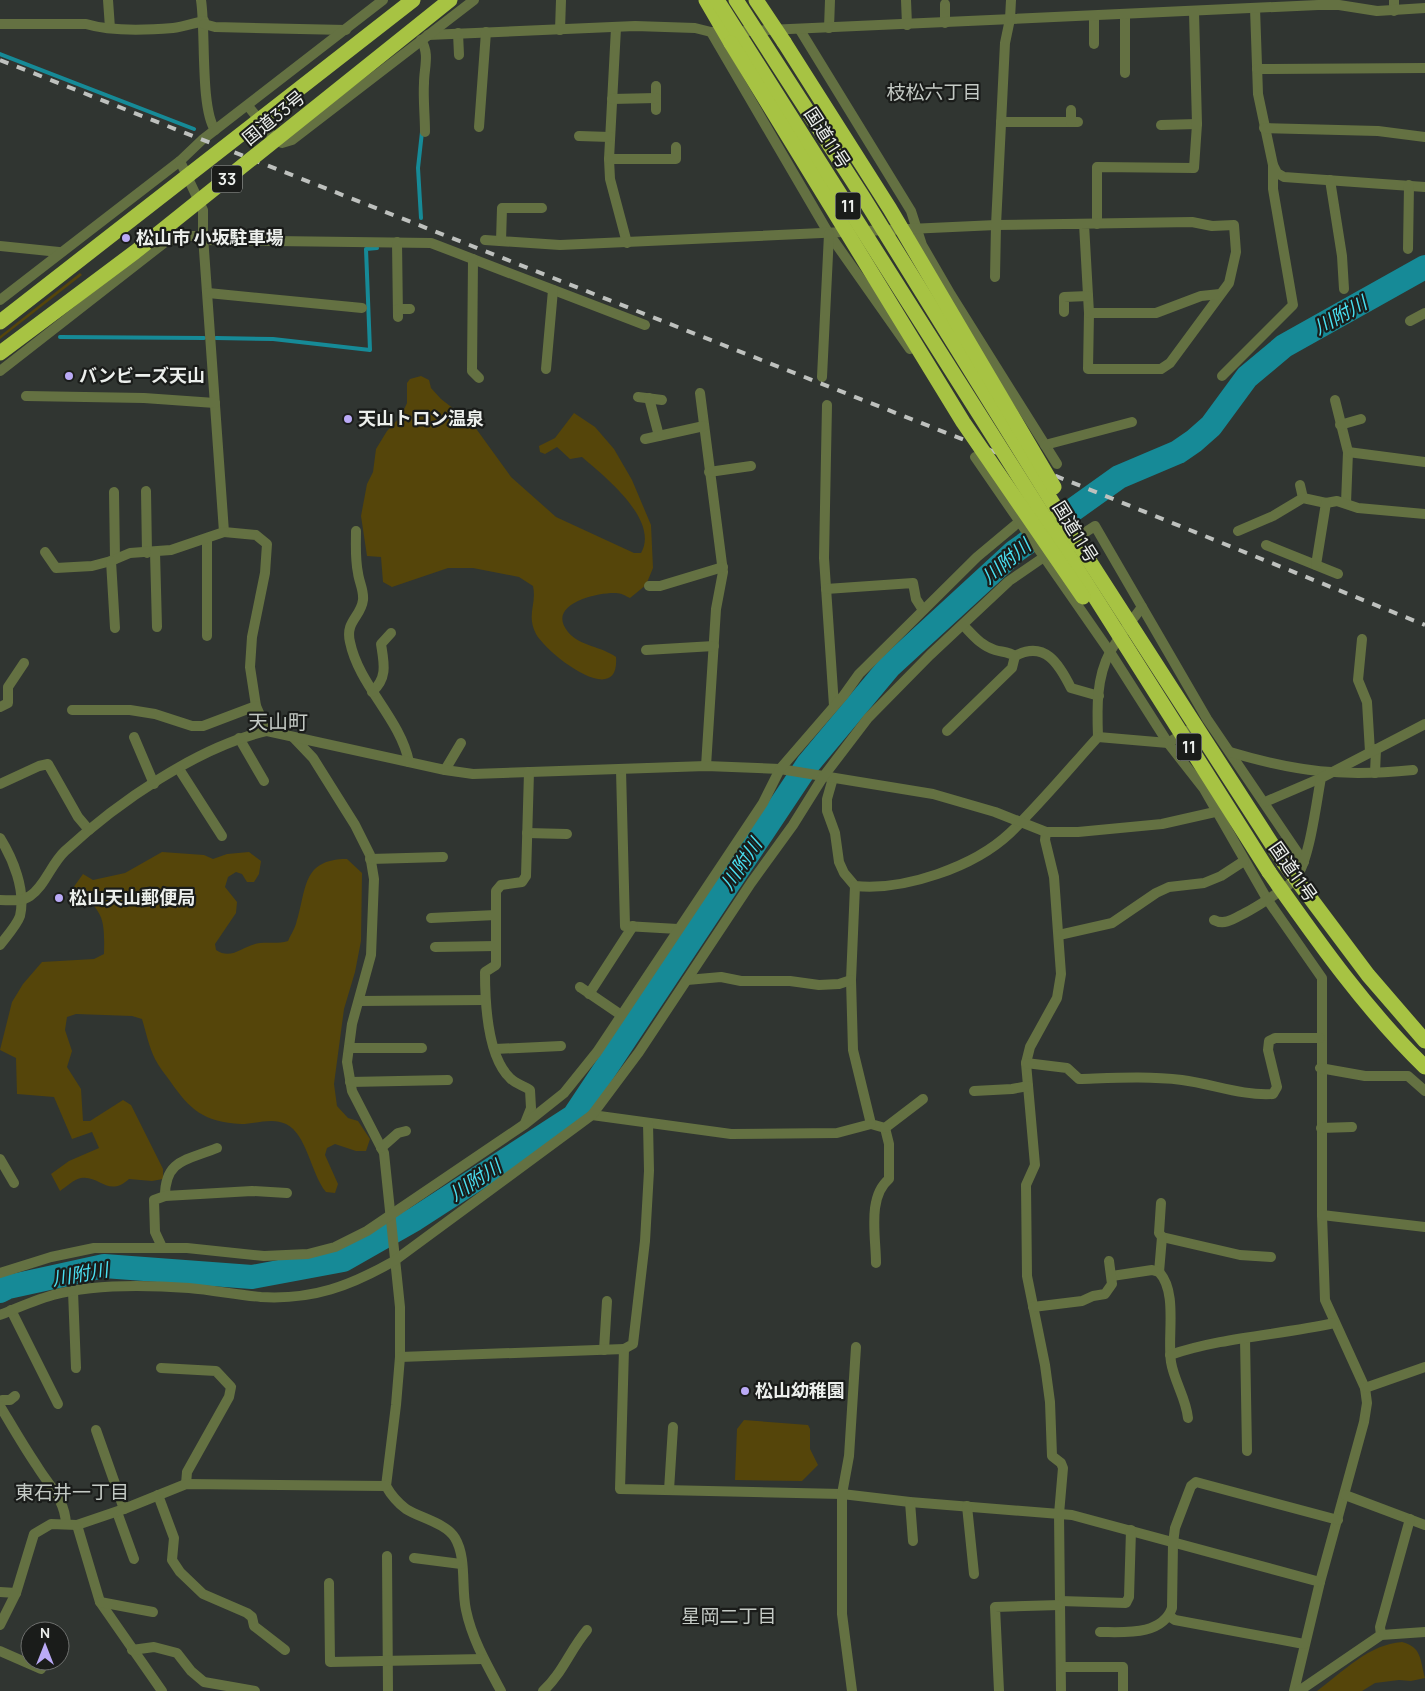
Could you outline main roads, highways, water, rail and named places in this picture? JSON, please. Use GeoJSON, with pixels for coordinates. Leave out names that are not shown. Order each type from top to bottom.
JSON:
{"type":"FeatureCollection","features":[{"type":"Feature","properties":{"kind":"highway","name":"国道33号"},"geometry":{"type":"LineString","coordinates":[[0,322],[413,0]]}},
{"type":"Feature","properties":{"kind":"highway","name":"国道33号"},"geometry":{"type":"LineString","coordinates":[[0,352],[135,252],[450,0]]}},
{"type":"Feature","properties":{"kind":"highway","name":"11"},"geometry":{"type":"LineString","coordinates":[[706,0],[722,33],[964,422],[1080,594],[1110,622]]}},
{"type":"Feature","properties":{"kind":"highway","name":"国道11号"},"geometry":{"type":"LineString","coordinates":[[717,0],[1269,872],[1323,948],[1384,1025],[1425,1067]]}},
{"type":"Feature","properties":{"kind":"highway","name":"国道11号"},"geometry":{"type":"LineString","coordinates":[[736,0],[863,197],[1072,534],[1295,880],[1368,975],[1425,1041]]}},
{"type":"Feature","properties":{"kind":"highway","name":"11"},"geometry":{"type":"LineString","coordinates":[[756,1],[885,201],[1052,484],[1111,578],[1125,615]]}},
{"type":"Feature","properties":{"kind":"waterway"},"geometry":{"type":"LineString","coordinates":[[0,54],[194,129]]}},
{"type":"Feature","properties":{"kind":"waterway"},"geometry":{"type":"LineString","coordinates":[[421,218],[418,168],[422,132]]}},
{"type":"Feature","properties":{"kind":"waterway"},"geometry":{"type":"LineString","coordinates":[[216,338],[273,339],[370,350],[366,249],[377,248]]}},
{"type":"Feature","properties":{"kind":"waterway","name":"川附川"},"geometry":{"type":"LineString","coordinates":[[0,1291],[8,1287],[104,1266],[252,1277],[343,1260],[415,1219],[574,1116],[808,764],[889,667],[1014,552],[1119,477],[1178,452],[1194,441],[1211,426],[1247,377],[1284,346],[1425,267]]}},
{"type":"Feature","properties":{"kind":"waterway"},"geometry":{"type":"LineString","coordinates":[[60,337],[204,338]]}},
{"type":"Feature","properties":{"kind":"railway"},"geometry":{"type":"LineString","coordinates":[[0,60],[1071,482],[1425,625]]}},
{"type":"Feature","properties":{"kind":"place","name":"松山市 小坂駐車場"},"geometry":{"type":"Point","coordinates":[126,238]}},
{"type":"Feature","properties":{"kind":"place","name":"バンビーズ天山"},"geometry":{"type":"Point","coordinates":[69,376]}},
{"type":"Feature","properties":{"kind":"place","name":"天山トロン温泉"},"geometry":{"type":"Point","coordinates":[348,419]}},
{"type":"Feature","properties":{"kind":"place","name":"松山天山郵便局"},"geometry":{"type":"Point","coordinates":[59,898]}},
{"type":"Feature","properties":{"kind":"place","name":"松山幼稚園"},"geometry":{"type":"Point","coordinates":[745,1391]}},
{"type":"Feature","properties":{"kind":"district","name":"枝松六丁目"},"geometry":{"type":"Point","coordinates":[934,92]}},
{"type":"Feature","properties":{"kind":"district","name":"天山町"},"geometry":{"type":"Point","coordinates":[278,722]}},
{"type":"Feature","properties":{"kind":"district","name":"東石井一丁目"},"geometry":{"type":"Point","coordinates":[72,1492]}},
{"type":"Feature","properties":{"kind":"district","name":"星岡二丁目"},"geometry":{"type":"Point","coordinates":[729,1616]}}]}
